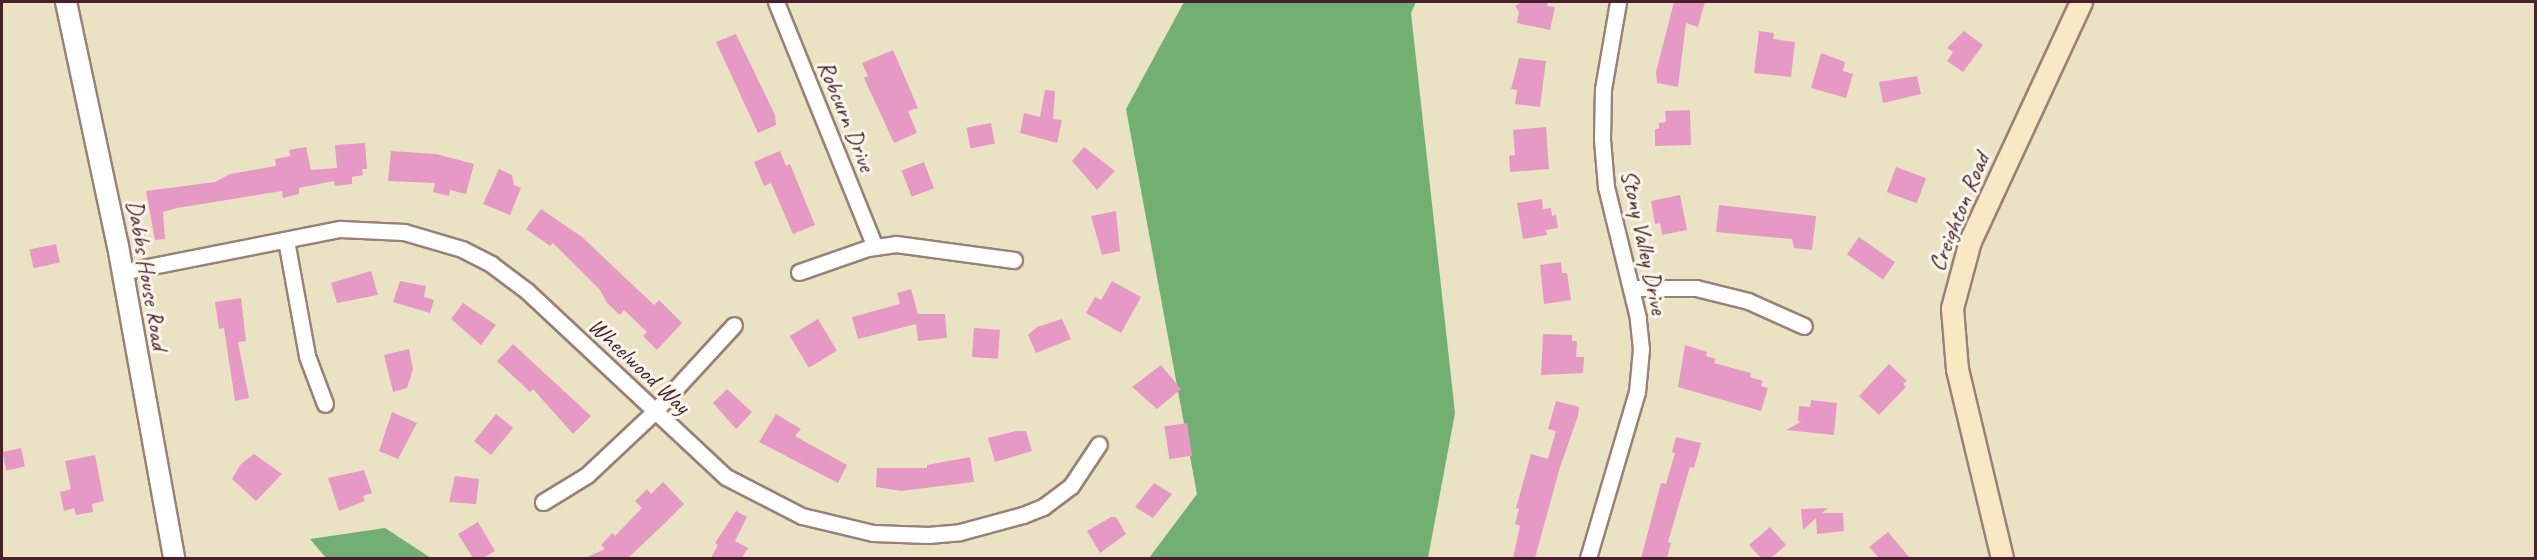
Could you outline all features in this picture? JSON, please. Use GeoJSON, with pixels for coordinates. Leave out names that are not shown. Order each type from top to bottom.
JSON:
{"type":"FeatureCollection","features":[{"type":"Feature","properties":{"kind":"main road","name":"Creighton Road"},"geometry":{"type":"LineString","coordinates":[[2002,558],[1957,369],[1952,308],[1970,241],[2081,2]]}},
{"type":"Feature","properties":{"kind":"street","name":"Dabbs House Road"},"geometry":{"type":"LineString","coordinates":[[66,2],[122,272],[174,558]]}},
{"type":"Feature","properties":{"kind":"street","name":"Robcurn Drive"},"geometry":{"type":"LineString","coordinates":[[776,2],[875,247]]}},
{"type":"Feature","properties":{"kind":"street","name":"Stony Valley Drive"},"geometry":{"type":"LineString","coordinates":[[1588,558],[1639,370],[1638,318],[1615,236],[1602,139],[1603,89],[1618,2]]}},
{"type":"Feature","properties":{"kind":"street","name":"Wheelwood Way"},"geometry":{"type":"LineString","coordinates":[[122,272],[286,240],[369,228],[404,232],[462,249],[491,264],[527,291],[726,477],[780,507],[828,523],[902,535],[960,532],[1043,507],[1071,486],[1099,444]]}},
{"type":"Feature","properties":{"kind":"street"},"geometry":{"type":"LineString","coordinates":[[286,240],[306,356],[325,404]]}},
{"type":"Feature","properties":{"kind":"street"},"geometry":{"type":"LineString","coordinates":[[799,272],[875,247],[896,244],[1014,260]]}},
{"type":"Feature","properties":{"kind":"street"},"geometry":{"type":"LineString","coordinates":[[1631,288],[1696,288],[1749,301],[1804,326]]}},
{"type":"Feature","properties":{"kind":"street"},"geometry":{"type":"LineString","coordinates":[[543,502],[582,479],[654,412],[734,325]]}},
{"type":"Feature","properties":{"kind":"green space"},"geometry":{"type":"Polygon","coordinates":[[[1184,2],[1416,2],[1411,13],[1455,413],[1428,558],[1149,558],[1197,494],[1126,109],[1184,2]]]}},
{"type":"Feature","properties":{"kind":"green space"},"geometry":{"type":"Polygon","coordinates":[[[385,528],[431,558],[326,558],[310,539],[385,528]]]}},
{"type":"Feature","properties":{"kind":"building"},"geometry":{"type":"Polygon","coordinates":[[[1522,2],[1548,2],[1547,6],[1555,7],[1550,30],[1517,23],[1519,12],[1515,6],[1522,2]]]}},
{"type":"Feature","properties":{"kind":"building"},"geometry":{"type":"Polygon","coordinates":[[[1674,2],[1705,2],[1698,27],[1686,23],[1678,87],[1657,83],[1656,72],[1674,2]]]}},
{"type":"Feature","properties":{"kind":"building"},"geometry":{"type":"Polygon","coordinates":[[[1759,31],[1774,33],[1773,39],[1795,42],[1791,77],[1754,73],[1759,31]]]}},
{"type":"Feature","properties":{"kind":"building"},"geometry":{"type":"Polygon","coordinates":[[[1964,31],[1983,45],[1963,72],[1947,61],[1953,52],[1947,48],[1964,31]]]}},
{"type":"Feature","properties":{"kind":"building"},"geometry":{"type":"Polygon","coordinates":[[[736,34],[775,115],[776,125],[758,133],[716,42],[736,34]]]}},
{"type":"Feature","properties":{"kind":"building"},"geometry":{"type":"Polygon","coordinates":[[[893,50],[918,108],[908,111],[917,133],[894,143],[864,78],[868,76],[862,63],[893,50]]]}},
{"type":"Feature","properties":{"kind":"building"},"geometry":{"type":"Polygon","coordinates":[[[1821,53],[1845,62],[1843,71],[1853,74],[1846,98],[1811,88],[1821,53]]]}},
{"type":"Feature","properties":{"kind":"building"},"geometry":{"type":"Polygon","coordinates":[[[1519,58],[1546,61],[1540,107],[1515,104],[1517,90],[1511,89],[1519,58]]]}},
{"type":"Feature","properties":{"kind":"building"},"geometry":{"type":"Polygon","coordinates":[[[1917,76],[1921,94],[1883,103],[1879,82],[1917,76]]]}},
{"type":"Feature","properties":{"kind":"building"},"geometry":{"type":"Polygon","coordinates":[[[1045,90],[1055,91],[1053,119],[1062,120],[1057,143],[1020,133],[1024,113],[1040,117],[1045,90]]]}},
{"type":"Feature","properties":{"kind":"building"},"geometry":{"type":"Polygon","coordinates":[[[1690,110],[1691,145],[1655,146],[1655,129],[1659,129],[1659,123],[1666,122],[1665,111],[1690,110]]]}},
{"type":"Feature","properties":{"kind":"building"},"geometry":{"type":"Polygon","coordinates":[[[991,123],[995,144],[970,148],[966,128],[991,123]]]}},
{"type":"Feature","properties":{"kind":"building"},"geometry":{"type":"Polygon","coordinates":[[[1546,127],[1549,169],[1510,172],[1509,156],[1515,155],[1513,130],[1546,127]]]}},
{"type":"Feature","properties":{"kind":"building"},"geometry":{"type":"Polygon","coordinates":[[[365,143],[367,169],[362,169],[363,175],[352,177],[352,184],[335,186],[334,181],[299,188],[299,194],[283,198],[282,191],[177,208],[163,212],[165,239],[155,240],[146,191],[215,182],[230,174],[276,166],[275,159],[290,156],[289,150],[306,147],[311,170],[337,168],[335,145],[365,143]]]}},
{"type":"Feature","properties":{"kind":"building"},"geometry":{"type":"Polygon","coordinates":[[[1084,147],[1115,171],[1097,190],[1072,161],[1084,147]]]}},
{"type":"Feature","properties":{"kind":"building"},"geometry":{"type":"Polygon","coordinates":[[[391,151],[436,154],[474,164],[466,194],[450,190],[449,196],[433,192],[435,183],[388,181],[391,151]]]}},
{"type":"Feature","properties":{"kind":"building"},"geometry":{"type":"Polygon","coordinates":[[[780,151],[786,166],[790,164],[815,225],[793,234],[771,183],[764,186],[754,162],[780,151]]]}},
{"type":"Feature","properties":{"kind":"building"},"geometry":{"type":"Polygon","coordinates":[[[924,162],[934,188],[912,197],[902,171],[924,162]]]}},
{"type":"Feature","properties":{"kind":"building"},"geometry":{"type":"Polygon","coordinates":[[[1896,167],[1926,178],[1917,203],[1887,192],[1896,167]]]}},
{"type":"Feature","properties":{"kind":"building"},"geometry":{"type":"Polygon","coordinates":[[[499,169],[512,175],[514,185],[521,188],[510,215],[483,204],[499,169]]]}},
{"type":"Feature","properties":{"kind":"building"},"geometry":{"type":"Polygon","coordinates":[[[1680,195],[1687,230],[1662,235],[1660,223],[1655,224],[1651,201],[1680,195]]]}},
{"type":"Feature","properties":{"kind":"building"},"geometry":{"type":"Polygon","coordinates":[[[1542,199],[1543,209],[1551,208],[1552,216],[1556,215],[1558,228],[1546,230],[1547,235],[1523,239],[1517,203],[1542,199]]]}},
{"type":"Feature","properties":{"kind":"building"},"geometry":{"type":"Polygon","coordinates":[[[1719,205],[1816,216],[1812,250],[1794,248],[1792,239],[1716,232],[1719,205]]]}},
{"type":"Feature","properties":{"kind":"building"},"geometry":{"type":"Polygon","coordinates":[[[541,209],[582,237],[654,305],[659,300],[682,323],[657,350],[643,336],[647,332],[624,310],[620,315],[607,303],[600,290],[553,243],[550,246],[526,229],[541,209]]]}},
{"type":"Feature","properties":{"kind":"building"},"geometry":{"type":"Polygon","coordinates":[[[1116,211],[1120,251],[1102,255],[1091,216],[1116,211]]]}},
{"type":"Feature","properties":{"kind":"building"},"geometry":{"type":"Polygon","coordinates":[[[1859,237],[1895,262],[1883,279],[1847,254],[1859,237]]]}},
{"type":"Feature","properties":{"kind":"building"},"geometry":{"type":"Polygon","coordinates":[[[56,244],[60,263],[34,268],[30,250],[56,244]]]}},
{"type":"Feature","properties":{"kind":"building"},"geometry":{"type":"Polygon","coordinates":[[[1561,262],[1562,273],[1567,273],[1571,300],[1544,304],[1540,265],[1561,262]]]}},
{"type":"Feature","properties":{"kind":"building"},"geometry":{"type":"Polygon","coordinates":[[[371,271],[378,295],[337,303],[331,283],[371,271]]]}},
{"type":"Feature","properties":{"kind":"building"},"geometry":{"type":"Polygon","coordinates":[[[400,281],[426,286],[424,297],[434,300],[430,313],[393,302],[400,281]]]}},
{"type":"Feature","properties":{"kind":"building"},"geometry":{"type":"Polygon","coordinates":[[[1112,281],[1141,297],[1121,333],[1086,313],[1095,297],[1101,300],[1112,281]]]}},
{"type":"Feature","properties":{"kind":"building"},"geometry":{"type":"Polygon","coordinates":[[[911,289],[918,314],[945,314],[947,338],[918,341],[916,324],[858,339],[852,317],[900,304],[897,293],[911,289]]]}},
{"type":"Feature","properties":{"kind":"building"},"geometry":{"type":"Polygon","coordinates":[[[241,298],[246,341],[238,342],[249,398],[235,401],[224,328],[219,329],[215,302],[241,298]]]}},
{"type":"Feature","properties":{"kind":"building"},"geometry":{"type":"Polygon","coordinates":[[[463,303],[496,325],[481,345],[451,319],[463,303]]]}},
{"type":"Feature","properties":{"kind":"building"},"geometry":{"type":"Polygon","coordinates":[[[818,319],[837,351],[809,368],[790,336],[818,319]]]}},
{"type":"Feature","properties":{"kind":"building"},"geometry":{"type":"Polygon","coordinates":[[[1062,319],[1071,339],[1036,353],[1028,335],[1037,327],[1062,319]]]}},
{"type":"Feature","properties":{"kind":"building"},"geometry":{"type":"Polygon","coordinates":[[[974,328],[1000,330],[998,359],[972,357],[974,328]]]}},
{"type":"Feature","properties":{"kind":"building"},"geometry":{"type":"Polygon","coordinates":[[[1543,334],[1572,335],[1572,341],[1577,341],[1576,357],[1584,357],[1583,373],[1541,375],[1543,334]]]}},
{"type":"Feature","properties":{"kind":"building"},"geometry":{"type":"Polygon","coordinates":[[[513,344],[591,416],[573,434],[533,389],[530,392],[497,361],[513,344]]]}},
{"type":"Feature","properties":{"kind":"building"},"geometry":{"type":"Polygon","coordinates":[[[1685,345],[1707,352],[1706,356],[1716,359],[1714,363],[1751,373],[1750,377],[1763,381],[1761,386],[1768,388],[1761,411],[1678,387],[1685,345]]]}},
{"type":"Feature","properties":{"kind":"building"},"geometry":{"type":"Polygon","coordinates":[[[409,349],[413,369],[407,388],[393,392],[384,355],[409,349]]]}},
{"type":"Feature","properties":{"kind":"building"},"geometry":{"type":"Polygon","coordinates":[[[1889,364],[1907,381],[1903,384],[1906,387],[1879,415],[1859,396],[1889,364]]]}},
{"type":"Feature","properties":{"kind":"building"},"geometry":{"type":"Polygon","coordinates":[[[1161,365],[1181,389],[1157,409],[1132,387],[1161,365]]]}},
{"type":"Feature","properties":{"kind":"building"},"geometry":{"type":"Polygon","coordinates":[[[727,389],[752,412],[736,429],[713,403],[727,389]]]}},
{"type":"Feature","properties":{"kind":"building"},"geometry":{"type":"Polygon","coordinates":[[[1811,400],[1837,403],[1834,435],[1786,430],[1801,422],[1798,421],[1799,406],[1810,407],[1811,400]]]}},
{"type":"Feature","properties":{"kind":"building"},"geometry":{"type":"Polygon","coordinates":[[[1556,401],[1579,407],[1578,416],[1560,467],[1535,558],[1513,558],[1520,526],[1515,524],[1519,509],[1516,508],[1531,454],[1548,459],[1556,431],[1548,429],[1556,401]]]}},
{"type":"Feature","properties":{"kind":"building"},"geometry":{"type":"Polygon","coordinates":[[[392,412],[417,423],[398,459],[379,451],[392,412]]]}},
{"type":"Feature","properties":{"kind":"building"},"geometry":{"type":"Polygon","coordinates":[[[496,414],[513,428],[491,455],[474,441],[496,414]]]}},
{"type":"Feature","properties":{"kind":"building"},"geometry":{"type":"Polygon","coordinates":[[[776,414],[801,429],[795,436],[847,465],[838,483],[759,442],[776,414]]]}},
{"type":"Feature","properties":{"kind":"building"},"geometry":{"type":"Polygon","coordinates":[[[1187,423],[1192,456],[1169,459],[1164,427],[1187,423]]]}},
{"type":"Feature","properties":{"kind":"building"},"geometry":{"type":"Polygon","coordinates":[[[1016,431],[1026,431],[1032,451],[995,462],[988,438],[1016,431]]]}},
{"type":"Feature","properties":{"kind":"building"},"geometry":{"type":"Polygon","coordinates":[[[1676,437],[1701,443],[1694,468],[1690,467],[1668,542],[1671,543],[1667,558],[1641,558],[1661,483],[1666,484],[1675,453],[1672,452],[1676,437]]]}},
{"type":"Feature","properties":{"kind":"building"},"geometry":{"type":"Polygon","coordinates":[[[21,448],[25,467],[6,471],[2,452],[21,448]]]}},
{"type":"Feature","properties":{"kind":"building"},"geometry":{"type":"Polygon","coordinates":[[[254,454],[282,474],[256,501],[232,479],[241,464],[254,454]]]}},
{"type":"Feature","properties":{"kind":"building"},"geometry":{"type":"Polygon","coordinates":[[[95,455],[104,501],[92,504],[93,512],[76,515],[74,508],[64,511],[60,492],[71,489],[65,461],[95,455]]]}},
{"type":"Feature","properties":{"kind":"building"},"geometry":{"type":"Polygon","coordinates":[[[970,457],[974,482],[901,491],[876,487],[877,468],[927,468],[927,465],[970,457]]]}},
{"type":"Feature","properties":{"kind":"building"},"geometry":{"type":"Polygon","coordinates":[[[364,470],[372,493],[363,496],[365,501],[339,511],[328,478],[364,470]]]}},
{"type":"Feature","properties":{"kind":"building"},"geometry":{"type":"Polygon","coordinates":[[[455,476],[479,479],[476,504],[449,502],[455,476]]]}},
{"type":"Feature","properties":{"kind":"building"},"geometry":{"type":"Polygon","coordinates":[[[663,482],[684,504],[662,526],[628,558],[585,558],[605,549],[601,545],[612,533],[615,536],[642,508],[635,501],[647,489],[651,494],[663,482]]]}},
{"type":"Feature","properties":{"kind":"building"},"geometry":{"type":"Polygon","coordinates":[[[1154,483],[1172,494],[1153,518],[1135,507],[1154,483]]]}},
{"type":"Feature","properties":{"kind":"building"},"geometry":{"type":"Polygon","coordinates":[[[1828,508],[1822,513],[1843,513],[1844,531],[1817,534],[1816,518],[1803,530],[1801,509],[1828,508]]]}},
{"type":"Feature","properties":{"kind":"building"},"geometry":{"type":"Polygon","coordinates":[[[736,511],[747,517],[735,541],[748,548],[742,558],[711,558],[718,545],[715,543],[736,511]]]}},
{"type":"Feature","properties":{"kind":"building"},"geometry":{"type":"Polygon","coordinates":[[[1111,517],[1116,517],[1126,534],[1100,553],[1087,531],[1111,517]]]}},
{"type":"Feature","properties":{"kind":"building"},"geometry":{"type":"Polygon","coordinates":[[[478,522],[495,551],[483,558],[473,558],[458,534],[478,522]]]}},
{"type":"Feature","properties":{"kind":"building"},"geometry":{"type":"Polygon","coordinates":[[[1770,527],[1786,545],[1771,558],[1761,558],[1749,545],[1770,527]]]}},
{"type":"Feature","properties":{"kind":"building"},"geometry":{"type":"Polygon","coordinates":[[[1888,532],[1910,558],[1879,558],[1869,547],[1888,532]]]}}]}
